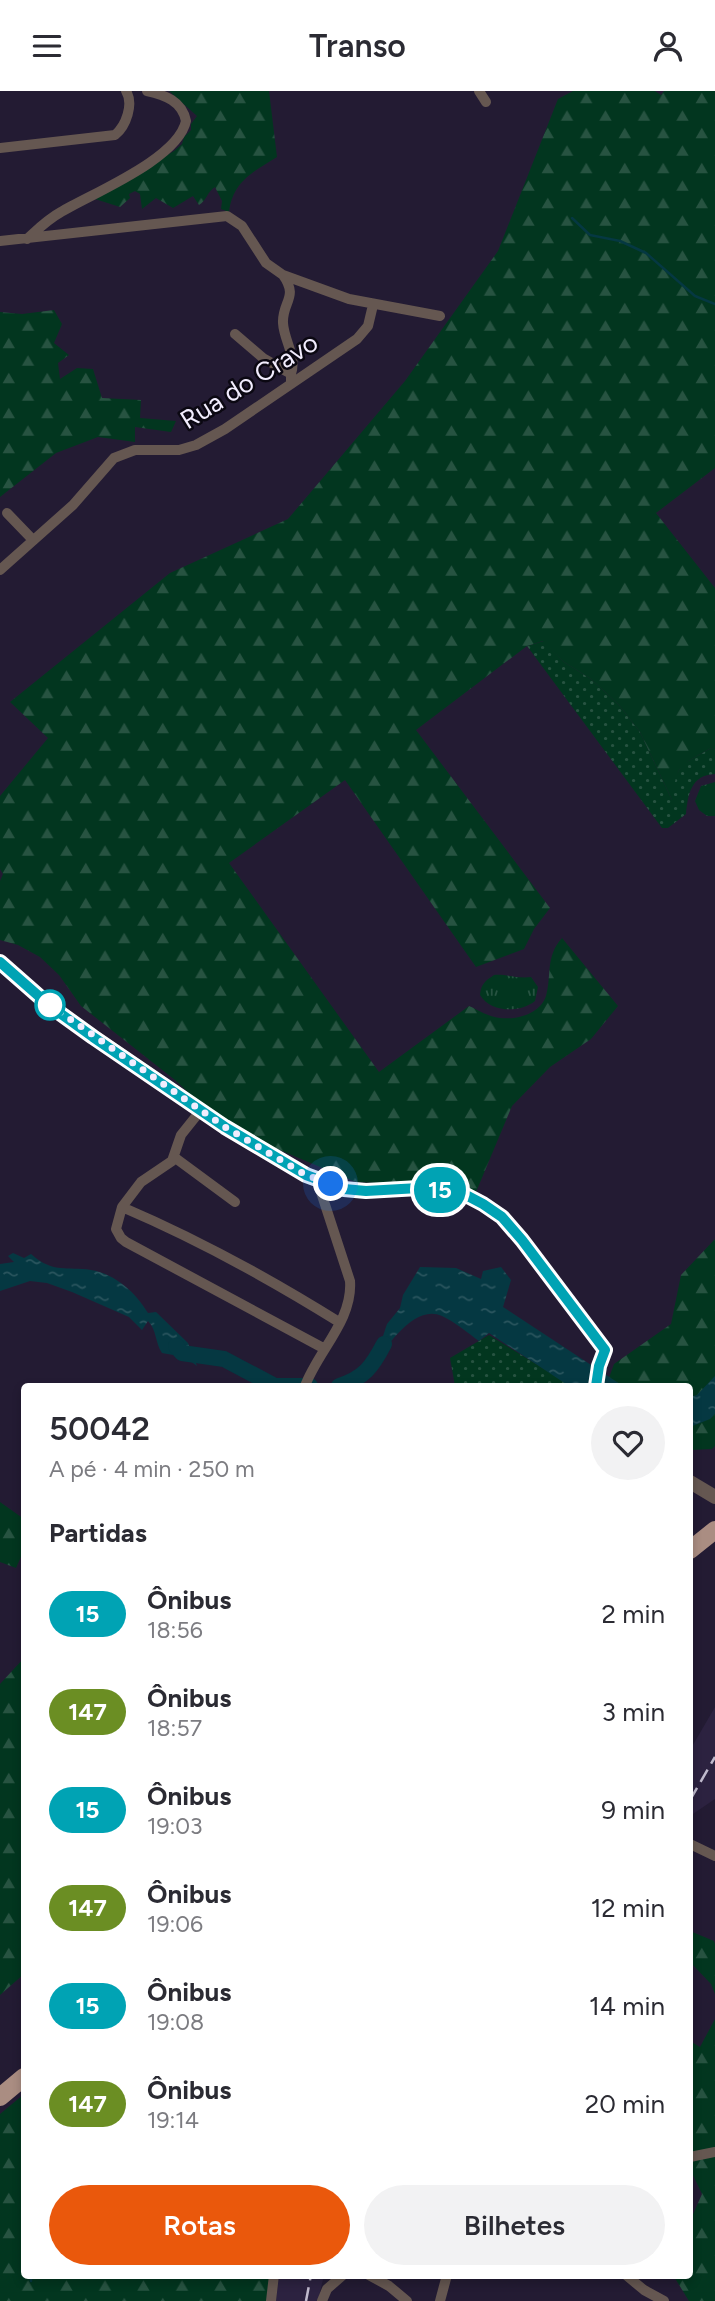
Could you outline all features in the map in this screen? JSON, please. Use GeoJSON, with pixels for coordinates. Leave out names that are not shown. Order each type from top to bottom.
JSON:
{"type":"FeatureCollection","features":[{"type":"Feature","properties":{"kind":"main road"},"geometry":{"type":"LineString","coordinates":[[693,1548],[715,1530]]}},
{"type":"Feature","properties":{"kind":"main road"},"geometry":{"type":"LineString","coordinates":[[0,2097],[21,2080]]}},
{"type":"Feature","properties":{"kind":"street"},"geometry":{"type":"LineString","coordinates":[[0,148],[115,135],[126,119],[130,101],[126,91]]}},
{"type":"Feature","properties":{"kind":"street"},"geometry":{"type":"LineString","coordinates":[[480,91],[485,102]]}},
{"type":"Feature","properties":{"kind":"street"},"geometry":{"type":"LineString","coordinates":[[27,239],[58,213],[127,177],[159,156],[177,140],[185,128],[185,114],[178,104],[168,97],[152,92]]}},
{"type":"Feature","properties":{"kind":"street"},"geometry":{"type":"LineString","coordinates":[[0,241],[227,216],[242,226],[266,263],[283,275],[324,291],[373,305],[440,316]]}},
{"type":"Feature","properties":{"kind":"street"},"geometry":{"type":"LineString","coordinates":[[283,275],[290,284],[292,293],[283,320],[293,362],[291,379]]}},
{"type":"Feature","properties":{"kind":"street","name":"Rua do Cravo"},"geometry":{"type":"LineString","coordinates":[[0,571],[73,505],[114,458],[135,450],[179,450],[196,445],[225,429],[291,379],[342,350],[368,326],[373,305]]}},
{"type":"Feature","properties":{"kind":"street"},"geometry":{"type":"LineString","coordinates":[[235,334],[291,379]]}},
{"type":"Feature","properties":{"kind":"street"},"geometry":{"type":"LineString","coordinates":[[8,513],[33,540]]}},
{"type":"Feature","properties":{"kind":"street"},"geometry":{"type":"LineString","coordinates":[[0,962],[50,1006],[225,1127],[317,1180],[344,1189],[366,1191],[419,1188],[464,1194],[502,1217],[605,1350],[596,1383]]}},
{"type":"Feature","properties":{"kind":"street"},"geometry":{"type":"LineString","coordinates":[[201,1110],[181,1135],[174,1157],[168,1165],[141,1182],[122,1207],[116,1229],[127,1242],[326,1349]]}},
{"type":"Feature","properties":{"kind":"street"},"geometry":{"type":"LineString","coordinates":[[174,1157],[235,1202]]}},
{"type":"Feature","properties":{"kind":"street"},"geometry":{"type":"LineString","coordinates":[[306,1383],[349,1301],[350,1281],[317,1180]]}},
{"type":"Feature","properties":{"kind":"street"},"geometry":{"type":"LineString","coordinates":[[122,1207],[188,1237],[340,1322]]}},
{"type":"Feature","properties":{"kind":"street"},"geometry":{"type":"LineString","coordinates":[[693,1484],[715,1497]]}},
{"type":"Feature","properties":{"kind":"street"},"geometry":{"type":"LineString","coordinates":[[693,1845],[715,1856]]}},
{"type":"Feature","properties":{"kind":"street"},"geometry":{"type":"LineString","coordinates":[[693,2156],[715,2152]]}},
{"type":"Feature","properties":{"kind":"street"},"geometry":{"type":"LineString","coordinates":[[271,2301],[274,2279]]}},
{"type":"Feature","properties":{"kind":"street"},"geometry":{"type":"LineString","coordinates":[[321,2301],[327,2289],[338,2279]]}},
{"type":"Feature","properties":{"kind":"street"},"geometry":{"type":"LineString","coordinates":[[376,2279],[407,2301]]}},
{"type":"Feature","properties":{"kind":"street"},"geometry":{"type":"LineString","coordinates":[[440,2301],[446,2279]]}},
{"type":"Feature","properties":{"kind":"street"},"geometry":{"type":"LineString","coordinates":[[631,2279],[664,2301]]}},
{"type":"Feature","properties":{"kind":"shaded area"},"geometry":{"type":"Polygon","coordinates":[[[715,1707],[715,1799],[693,1814],[693,1745],[715,1707]]]}},
{"type":"Feature","properties":{"kind":"shaded area"},"geometry":{"type":"Polygon","coordinates":[[[279,2279],[323,2279],[318,2301],[276,2301],[279,2279]]]}},
{"type":"Feature","properties":{"kind":"green space"},"geometry":{"type":"Polygon","coordinates":[[[169,91],[269,91],[277,157],[252,173],[240,185],[231,201],[229,212],[221,209],[222,201],[215,187],[199,205],[193,196],[173,208],[156,198],[142,209],[140,194],[135,191],[129,194],[130,198],[120,207],[95,199],[182,144],[197,116],[169,91]]]}},
{"type":"Feature","properties":{"kind":"green space"},"geometry":{"type":"Polygon","coordinates":[[[573,91],[655,91],[661,95],[664,91],[715,91],[715,468],[656,513],[715,588],[715,750],[711,748],[681,767],[675,780],[673,802],[640,732],[619,705],[591,679],[564,662],[543,641],[527,646],[416,730],[550,908],[534,929],[524,949],[476,967],[345,780],[229,863],[379,1072],[469,1006],[500,1018],[520,1017],[539,1007],[546,996],[553,952],[562,938],[618,1006],[591,1039],[550,1067],[512,1106],[476,1192],[422,1185],[356,1182],[225,1127],[175,1080],[81,1006],[59,975],[40,957],[18,945],[0,940],[0,881],[3,874],[0,869],[0,796],[48,738],[10,702],[170,573],[288,519],[405,381],[498,251],[558,99],[573,91]]]}},
{"type":"Feature","properties":{"kind":"green space"},"geometry":{"type":"Polygon","coordinates":[[[54,310],[62,324],[54,343],[69,355],[58,363],[60,379],[77,368],[93,369],[102,398],[141,400],[140,418],[176,421],[171,432],[135,427],[135,442],[98,437],[56,453],[0,497],[0,312],[22,314],[54,310]]]}},
{"type":"Feature","properties":{"kind":"green space"},"geometry":{"type":"Polygon","coordinates":[[[544,641],[564,662],[591,679],[619,705],[640,732],[672,800],[674,778],[683,764],[711,748],[715,750],[715,774],[707,775],[696,782],[688,799],[686,814],[668,828],[662,828],[527,646],[544,641]]]}},
{"type":"Feature","properties":{"kind":"green space"},"geometry":{"type":"Polygon","coordinates":[[[715,782],[715,816],[707,816],[699,810],[695,801],[701,786],[715,782]]]}},
{"type":"Feature","properties":{"kind":"green space"},"geometry":{"type":"Polygon","coordinates":[[[494,975],[531,977],[538,987],[535,1001],[514,1009],[491,1005],[480,995],[484,983],[494,975]]]}},
{"type":"Feature","properties":{"kind":"green space"},"geometry":{"type":"Polygon","coordinates":[[[715,1239],[715,1446],[712,1449],[693,1450],[693,1383],[607,1383],[614,1364],[671,1324],[681,1275],[715,1239]]]}},
{"type":"Feature","properties":{"kind":"green space"},"geometry":{"type":"Polygon","coordinates":[[[489,1335],[567,1383],[454,1383],[450,1358],[489,1335]]]}},
{"type":"Feature","properties":{"kind":"green space"},"geometry":{"type":"Polygon","coordinates":[[[0,1502],[21,1517],[21,1557],[16,1568],[0,1562],[0,1502]]]}},
{"type":"Feature","properties":{"kind":"green space"},"geometry":{"type":"Polygon","coordinates":[[[21,1661],[21,1977],[0,1995],[0,1684],[21,1661]]]}},
{"type":"Feature","properties":{"kind":"green space"},"geometry":{"type":"Polygon","coordinates":[[[693,1932],[714,1941],[715,1994],[711,1984],[693,1965],[693,1932]]]}},
{"type":"Feature","properties":{"kind":"green space"},"geometry":{"type":"Polygon","coordinates":[[[715,2019],[715,2301],[689,2301],[675,2279],[693,2279],[693,2214],[702,2194],[693,2175],[693,2043],[700,2047],[715,2019]]]}},
{"type":"Feature","properties":{"kind":"green space"},"geometry":{"type":"Polygon","coordinates":[[[21,2096],[21,2279],[275,2279],[273,2301],[0,2301],[0,2114],[21,2096]]]}},
{"type":"Feature","properties":{"kind":"water"},"geometry":{"type":"Polygon","coordinates":[[[13,1253],[24,1258],[31,1254],[43,1263],[55,1267],[93,1270],[112,1277],[129,1289],[148,1313],[156,1312],[188,1343],[197,1366],[185,1357],[162,1353],[148,1321],[142,1330],[129,1317],[72,1292],[47,1283],[30,1281],[0,1291],[0,1264],[14,1262],[8,1256],[13,1253]]]}},
{"type":"Feature","properties":{"kind":"water"},"geometry":{"type":"Polygon","coordinates":[[[420,1267],[456,1268],[481,1279],[483,1271],[501,1267],[511,1280],[503,1307],[618,1383],[564,1383],[489,1333],[479,1341],[447,1318],[432,1314],[422,1316],[403,1328],[374,1363],[387,1324],[400,1308],[403,1295],[420,1267]]]}},
{"type":"Feature","properties":{"kind":"water"},"geometry":{"type":"Polygon","coordinates":[[[715,1376],[715,1414],[693,1426],[693,1396],[715,1376]]]}},
{"type":"Feature","properties":{"kind":"waterway"},"geometry":{"type":"LineString","coordinates":[[572,218],[590,235],[620,241],[646,253],[695,296],[715,304]]}},
{"type":"Feature","properties":{"kind":"waterway"},"geometry":{"type":"LineString","coordinates":[[346,1383],[366,1371],[384,1344]]}},
{"type":"Feature","properties":{"kind":"waterway"},"geometry":{"type":"LineString","coordinates":[[176,1346],[182,1353],[224,1359],[269,1383]]}},
{"type":"Feature","properties":{"kind":"railway"},"geometry":{"type":"LineString","coordinates":[[693,1795],[715,1757]]}},
{"type":"Feature","properties":{"kind":"railway"},"geometry":{"type":"LineString","coordinates":[[306,2301],[310,2279]]}},
{"type":"Feature","properties":{"kind":"bus line","name":"15"},"geometry":{"type":"LineString","coordinates":[[0,962],[50,1006],[93,1037],[225,1127],[306,1175],[344,1189],[366,1191],[419,1188],[464,1194],[502,1217],[605,1350],[600,1359],[596,1383]]}},
{"type":"Feature","properties":{"kind":"route"},"geometry":{"type":"LineString","coordinates":[[50,1005],[225,1127],[306,1175],[331,1184]]}}]}
